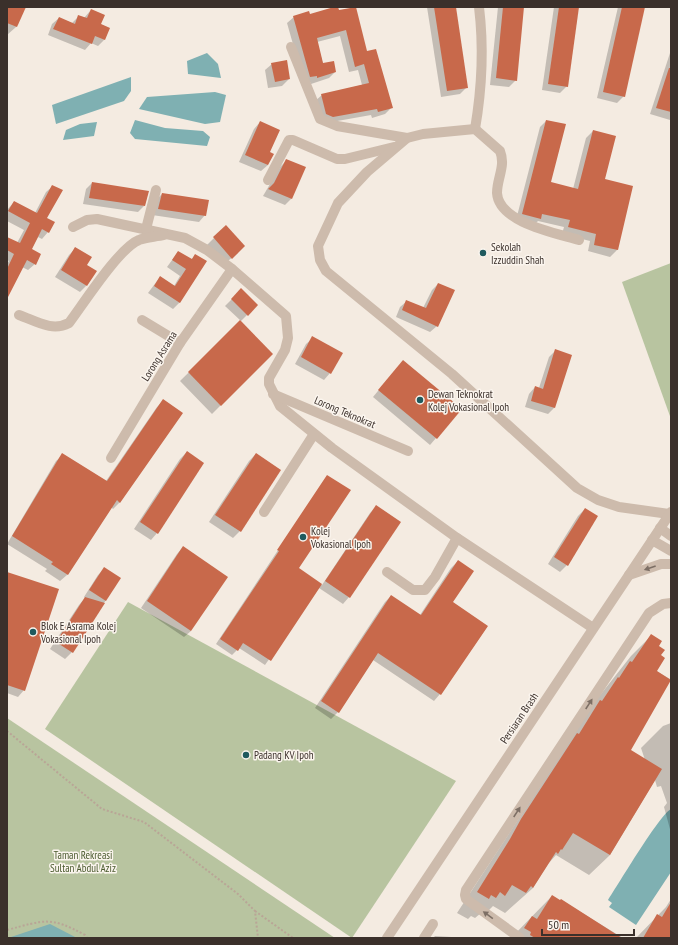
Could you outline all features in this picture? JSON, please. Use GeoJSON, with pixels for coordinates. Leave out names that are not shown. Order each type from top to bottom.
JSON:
{"type":"FeatureCollection","features":[{"type":"Feature","properties":{"kind":"street"},"geometry":{"type":"LineString","coordinates":[[475,129],[482,87],[481,27],[479,7]]}},
{"type":"Feature","properties":{"kind":"street"},"geometry":{"type":"LineString","coordinates":[[291,47],[320,119],[337,126],[407,138],[423,134],[475,129],[500,151],[503,165],[497,193],[499,201],[508,212],[519,221],[579,240]]}},
{"type":"Feature","properties":{"kind":"street"},"geometry":{"type":"LineString","coordinates":[[407,138],[367,172],[338,203],[318,246],[320,260],[326,271],[452,374],[577,488],[598,500],[619,507],[670,513]]}},
{"type":"Feature","properties":{"kind":"street"},"geometry":{"type":"LineString","coordinates":[[268,180],[289,140],[293,140],[337,159],[345,159],[397,146]]}},
{"type":"Feature","properties":{"kind":"street"},"geometry":{"type":"LineString","coordinates":[[146,229],[156,190]]}},
{"type":"Feature","properties":{"kind":"street"},"geometry":{"type":"LineString","coordinates":[[72,227],[87,220],[98,219],[170,234],[185,238],[207,250],[232,269],[286,316],[288,338],[286,350],[269,378],[269,384],[280,406],[314,434],[457,538],[593,628]]}},
{"type":"Feature","properties":{"kind":"street"},"geometry":{"type":"LineString","coordinates":[[19,315],[53,328],[62,327],[69,323],[121,254],[133,243],[140,240],[170,234]]}},
{"type":"Feature","properties":{"kind":"street","name":"Lorong Asrama"},"geometry":{"type":"LineString","coordinates":[[110,458],[180,343],[232,269]]}},
{"type":"Feature","properties":{"kind":"street"},"geometry":{"type":"LineString","coordinates":[[142,320],[180,343]]}},
{"type":"Feature","properties":{"kind":"street","name":"Lorong Teknokrat"},"geometry":{"type":"LineString","coordinates":[[273,394],[408,451]]}},
{"type":"Feature","properties":{"kind":"street"},"geometry":{"type":"LineString","coordinates":[[264,512],[314,434]]}},
{"type":"Feature","properties":{"kind":"street","name":"Persiaran Brash"},"geometry":{"type":"LineString","coordinates":[[387,938],[670,513]]}},
{"type":"Feature","properties":{"kind":"street"},"geometry":{"type":"LineString","coordinates":[[660,528],[671,536]]}},
{"type":"Feature","properties":{"kind":"street"},"geometry":{"type":"LineString","coordinates":[[387,572],[413,590],[425,590],[435,577],[457,538]]}},
{"type":"Feature","properties":{"kind":"street"},"geometry":{"type":"LineString","coordinates":[[652,540],[671,551]]}},
{"type":"Feature","properties":{"kind":"street"},"geometry":{"type":"LineString","coordinates":[[629,575],[661,564],[671,564]]}},
{"type":"Feature","properties":{"kind":"street"},"geometry":{"type":"LineString","coordinates":[[520,938],[466,900],[466,890],[649,613],[663,604],[671,603]]}},
{"type":"Feature","properties":{"kind":"street"},"geometry":{"type":"LineString","coordinates":[[424,938],[433,924]]}},
{"type":"Feature","properties":{"kind":"path"},"geometry":{"type":"LineString","coordinates":[[7,732],[102,809],[144,822],[238,894],[255,910],[293,938]]}},
{"type":"Feature","properties":{"kind":"path"},"geometry":{"type":"LineString","coordinates":[[255,910],[258,938]]}},
{"type":"Feature","properties":{"kind":"path"},"geometry":{"type":"LineString","coordinates":[[7,930],[43,920],[64,924],[85,935],[87,938]]}},
{"type":"Feature","properties":{"kind":"green space"},"geometry":{"type":"Polygon","coordinates":[[[671,263],[671,419],[622,282],[671,263]]]}},
{"type":"Feature","properties":{"kind":"green space","name":"Padang KV Ipoh"},"geometry":{"type":"Polygon","coordinates":[[[128,602],[456,781],[352,938],[45,729],[128,602]]]}},
{"type":"Feature","properties":{"kind":"green space","name":"Taman Rekreasi Sultan Abdul Aziz"},"geometry":{"type":"Polygon","coordinates":[[[7,718],[335,938],[7,938],[7,718]]]}},
{"type":"Feature","properties":{"kind":"water"},"geometry":{"type":"Polygon","coordinates":[[[207,53],[218,64],[221,78],[188,74],[187,61],[207,53]]]}},
{"type":"Feature","properties":{"kind":"water"},"geometry":{"type":"Polygon","coordinates":[[[131,77],[131,91],[124,101],[56,124],[52,105],[131,77]]]}},
{"type":"Feature","properties":{"kind":"water"},"geometry":{"type":"Polygon","coordinates":[[[215,92],[226,95],[220,122],[205,124],[139,109],[147,97],[215,92]]]}},
{"type":"Feature","properties":{"kind":"water"},"geometry":{"type":"Polygon","coordinates":[[[135,120],[165,128],[203,131],[210,137],[207,146],[135,139],[130,133],[135,120]]]}},
{"type":"Feature","properties":{"kind":"water"},"geometry":{"type":"Polygon","coordinates":[[[97,122],[94,136],[63,140],[66,130],[80,124],[97,122]]]}},
{"type":"Feature","properties":{"kind":"water"},"geometry":{"type":"Polygon","coordinates":[[[671,809],[671,872],[636,925],[609,907],[612,903],[608,900],[658,823],[671,809]]]}},
{"type":"Feature","properties":{"kind":"water"},"geometry":{"type":"Polygon","coordinates":[[[50,924],[77,938],[8,938],[50,924]]]}},
{"type":"Feature","properties":{"kind":"building"},"geometry":{"type":"Polygon","coordinates":[[[7,7],[26,7],[17,27],[7,23],[7,7]]]}},
{"type":"Feature","properties":{"kind":"building"},"geometry":{"type":"Polygon","coordinates":[[[338,7],[339,10],[356,7],[367,51],[376,49],[393,108],[378,112],[377,109],[333,117],[326,114],[321,94],[369,83],[364,64],[355,67],[346,30],[317,38],[323,63],[334,61],[336,72],[317,78],[317,76],[310,77],[293,16],[309,11],[310,14],[338,7]]]}},
{"type":"Feature","properties":{"kind":"building"},"geometry":{"type":"Polygon","coordinates":[[[434,7],[456,7],[468,88],[447,91],[434,7]]]}},
{"type":"Feature","properties":{"kind":"building"},"geometry":{"type":"Polygon","coordinates":[[[503,7],[524,7],[517,81],[496,78],[503,7]]]}},
{"type":"Feature","properties":{"kind":"building"},"geometry":{"type":"Polygon","coordinates":[[[559,7],[579,7],[568,87],[548,84],[559,7]]]}},
{"type":"Feature","properties":{"kind":"building"},"geometry":{"type":"Polygon","coordinates":[[[622,7],[645,7],[625,97],[603,92],[622,7]]]}},
{"type":"Feature","properties":{"kind":"building"},"geometry":{"type":"Polygon","coordinates":[[[91,9],[105,15],[101,24],[110,28],[105,40],[95,36],[92,44],[53,29],[59,17],[75,24],[78,15],[87,18],[91,9]]]}},
{"type":"Feature","properties":{"kind":"building"},"geometry":{"type":"Polygon","coordinates":[[[287,60],[290,79],[275,82],[271,63],[287,60]]]}},
{"type":"Feature","properties":{"kind":"building"},"geometry":{"type":"Polygon","coordinates":[[[669,68],[671,68],[671,112],[656,108],[669,68]]]}},
{"type":"Feature","properties":{"kind":"building"},"geometry":{"type":"Polygon","coordinates":[[[546,120],[566,124],[551,182],[578,189],[593,130],[616,136],[605,179],[633,186],[618,250],[594,245],[596,234],[568,227],[570,220],[542,214],[541,219],[522,214],[546,120]]]}},
{"type":"Feature","properties":{"kind":"building"},"geometry":{"type":"Polygon","coordinates":[[[260,121],[280,130],[270,152],[274,154],[268,165],[245,155],[260,121]]]}},
{"type":"Feature","properties":{"kind":"building"},"geometry":{"type":"Polygon","coordinates":[[[286,159],[306,167],[292,199],[268,189],[274,183],[286,159]]]}},
{"type":"Feature","properties":{"kind":"building"},"geometry":{"type":"Polygon","coordinates":[[[92,182],[149,191],[145,206],[89,198],[92,182]]]}},
{"type":"Feature","properties":{"kind":"building"},"geometry":{"type":"Polygon","coordinates":[[[52,185],[63,190],[47,218],[55,222],[49,233],[42,229],[32,249],[41,254],[36,265],[27,260],[7,299],[7,269],[14,254],[7,250],[7,237],[20,243],[30,223],[8,211],[14,201],[37,213],[52,185]]]}},
{"type":"Feature","properties":{"kind":"building"},"geometry":{"type":"Polygon","coordinates":[[[162,193],[209,200],[206,216],[158,209],[162,193]]]}},
{"type":"Feature","properties":{"kind":"building"},"geometry":{"type":"Polygon","coordinates":[[[226,225],[245,246],[232,259],[213,237],[226,225]]]}},
{"type":"Feature","properties":{"kind":"building"},"geometry":{"type":"Polygon","coordinates":[[[75,247],[92,257],[87,265],[97,271],[87,286],[61,270],[75,247]]]}},
{"type":"Feature","properties":{"kind":"building"},"geometry":{"type":"Polygon","coordinates":[[[178,251],[192,259],[195,254],[207,261],[180,303],[154,286],[160,276],[175,286],[186,269],[172,260],[178,251]]]}},
{"type":"Feature","properties":{"kind":"building"},"geometry":{"type":"Polygon","coordinates":[[[438,283],[455,290],[438,327],[402,310],[406,300],[426,308],[438,283]]]}},
{"type":"Feature","properties":{"kind":"building"},"geometry":{"type":"Polygon","coordinates":[[[241,288],[258,305],[248,316],[231,299],[241,288]]]}},
{"type":"Feature","properties":{"kind":"building"},"geometry":{"type":"Polygon","coordinates":[[[240,320],[273,354],[221,406],[188,372],[240,320]]]}},
{"type":"Feature","properties":{"kind":"building"},"geometry":{"type":"Polygon","coordinates":[[[312,336],[343,353],[331,374],[301,357],[312,336]]]}},
{"type":"Feature","properties":{"kind":"building"},"geometry":{"type":"Polygon","coordinates":[[[555,349],[572,355],[555,408],[531,401],[535,386],[543,389],[555,349]]]}},
{"type":"Feature","properties":{"kind":"building","name":"Dewan Teknokrat Kolej Vokasional Ipoh"},"geometry":{"type":"Polygon","coordinates":[[[403,360],[462,409],[437,439],[378,390],[403,360]]]}},
{"type":"Feature","properties":{"kind":"building"},"geometry":{"type":"Polygon","coordinates":[[[163,399],[183,413],[120,503],[117,500],[68,575],[51,564],[53,562],[12,536],[62,453],[107,481],[163,399]]]}},
{"type":"Feature","properties":{"kind":"building"},"geometry":{"type":"Polygon","coordinates":[[[187,451],[204,463],[158,534],[140,522],[187,451]]]}},
{"type":"Feature","properties":{"kind":"building"},"geometry":{"type":"Polygon","coordinates":[[[256,453],[281,470],[241,532],[215,515],[256,453]]]}},
{"type":"Feature","properties":{"kind":"building"},"geometry":{"type":"Polygon","coordinates":[[[327,475],[351,490],[299,568],[322,584],[271,661],[243,643],[238,651],[220,639],[279,551],[277,550],[327,475]]]}},
{"type":"Feature","properties":{"kind":"building"},"geometry":{"type":"Polygon","coordinates":[[[376,505],[401,522],[350,598],[325,581],[376,505]]]}},
{"type":"Feature","properties":{"kind":"building"},"geometry":{"type":"Polygon","coordinates":[[[585,508],[598,516],[568,566],[554,557],[585,508]]]}},
{"type":"Feature","properties":{"kind":"building"},"geometry":{"type":"Polygon","coordinates":[[[183,546],[228,577],[191,631],[147,601],[183,546]]]}},
{"type":"Feature","properties":{"kind":"building"},"geometry":{"type":"Polygon","coordinates":[[[458,560],[474,571],[453,602],[488,626],[441,695],[378,653],[339,713],[321,701],[391,595],[421,615],[458,560]]]}},
{"type":"Feature","properties":{"kind":"building"},"geometry":{"type":"Polygon","coordinates":[[[104,567],[121,578],[106,601],[89,590],[104,567]]]}},
{"type":"Feature","properties":{"kind":"building","name":"Blok E Asrama Kolej Vokasional Ipoh"},"geometry":{"type":"Polygon","coordinates":[[[7,572],[59,589],[25,691],[7,685],[7,572]]]}},
{"type":"Feature","properties":{"kind":"building"},"geometry":{"type":"Polygon","coordinates":[[[85,597],[105,603],[73,653],[56,642],[85,597]]]}},
{"type":"Feature","properties":{"kind":"building"},"geometry":{"type":"Polygon","coordinates":[[[651,634],[662,641],[659,646],[665,650],[661,655],[665,658],[657,671],[671,680],[631,750],[662,769],[610,855],[573,833],[562,850],[561,849],[558,854],[556,852],[533,888],[531,886],[526,893],[512,885],[505,896],[500,892],[496,898],[491,895],[489,899],[477,892],[521,819],[577,733],[579,734],[600,700],[602,701],[618,677],[619,678],[630,661],[632,662],[651,634]]]}},
{"type":"Feature","properties":{"kind":"building"},"geometry":{"type":"Polygon","coordinates":[[[552,895],[560,900],[561,899],[622,938],[535,938],[530,935],[531,932],[524,928],[532,916],[537,919],[552,895]]]}},
{"type":"Feature","properties":{"kind":"building"},"geometry":{"type":"Polygon","coordinates":[[[671,902],[671,938],[643,938],[657,914],[662,917],[671,902]]]}},
{"type":"Feature","properties":{"kind":"place","name":"Sekolah Izzuddin Shah"},"geometry":{"type":"Point","coordinates":[483,253]}},
{"type":"Feature","properties":{"kind":"place","name":"Dewan Teknokrat Kolej Vokasional Ipoh"},"geometry":{"type":"Point","coordinates":[420,400]}},
{"type":"Feature","properties":{"kind":"place","name":"Kolej Vokasional Ipoh"},"geometry":{"type":"Point","coordinates":[303,537]}},
{"type":"Feature","properties":{"kind":"place","name":"Blok E Asrama Kolej Vokasional Ipoh"},"geometry":{"type":"Point","coordinates":[33,632]}},
{"type":"Feature","properties":{"kind":"place","name":"Padang KV Ipoh"},"geometry":{"type":"Point","coordinates":[246,755]}}]}
